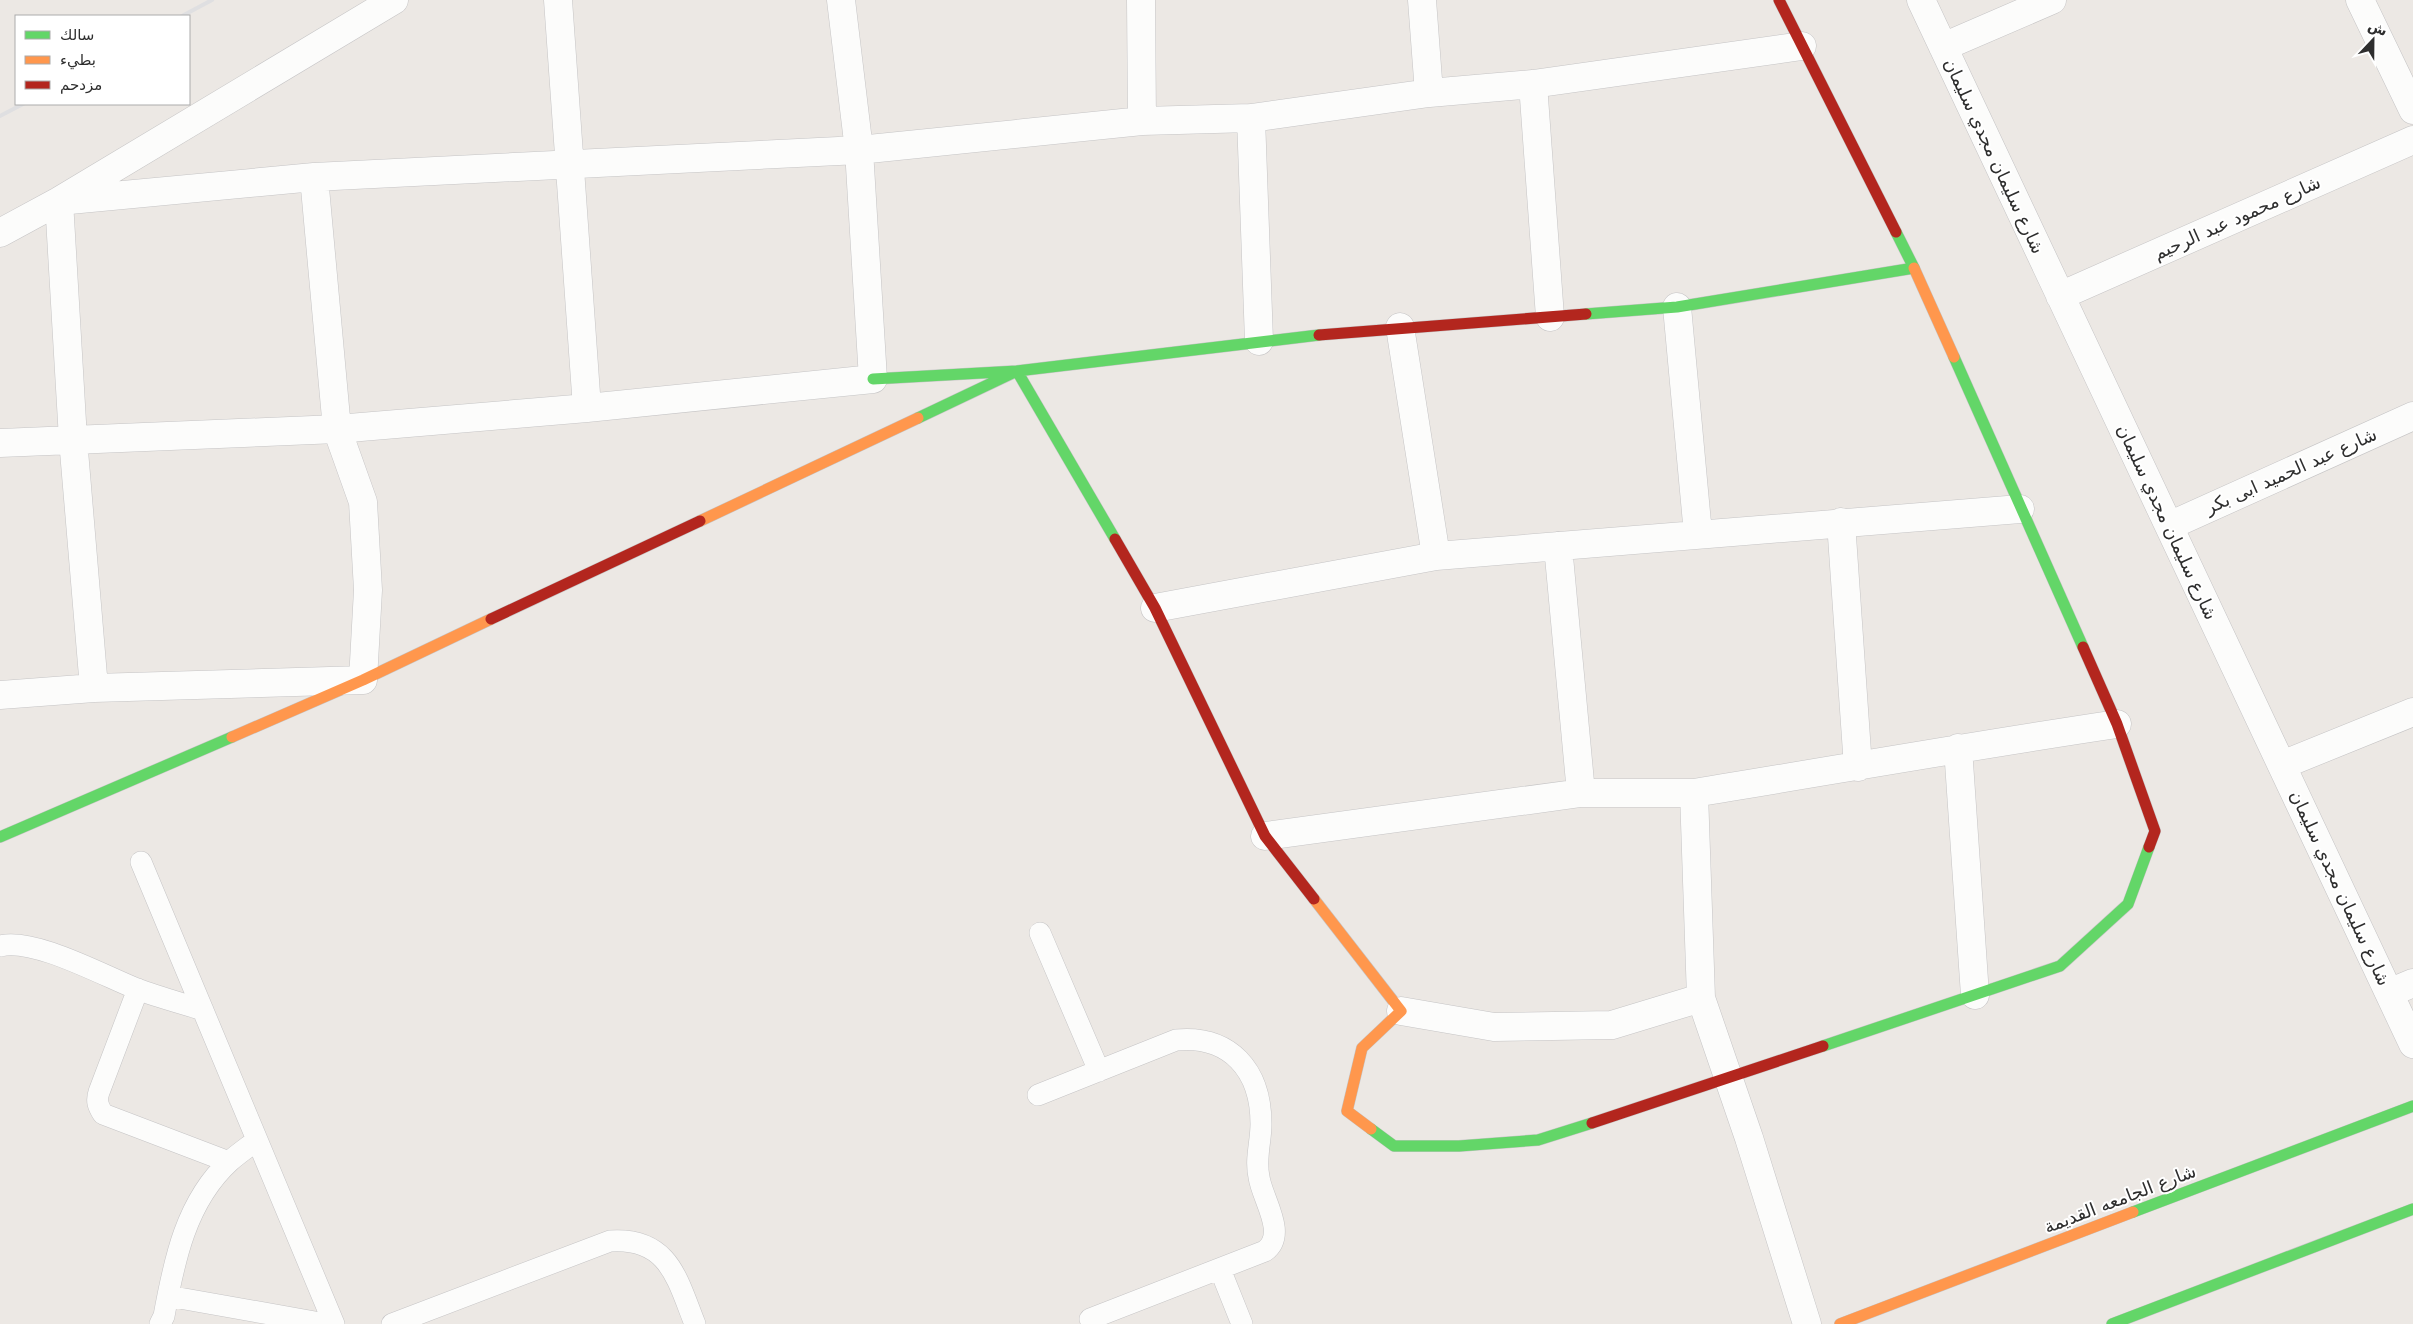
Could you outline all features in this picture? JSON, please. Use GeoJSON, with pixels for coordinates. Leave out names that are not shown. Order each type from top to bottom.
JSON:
{"type":"FeatureCollection","features":[{"type":"Feature","properties":{"kind":"street"},"geometry":{"type":"LineString","coordinates":[[0,233],[59,200],[394,0]]}},
{"type":"Feature","properties":{"kind":"street"},"geometry":{"type":"LineString","coordinates":[[558,0],[587,408]]}},
{"type":"Feature","properties":{"kind":"street"},"geometry":{"type":"LineString","coordinates":[[841,0],[859,150],[873,379]]}},
{"type":"Feature","properties":{"kind":"street"},"geometry":{"type":"LineString","coordinates":[[1140,0],[1142,121]]}},
{"type":"Feature","properties":{"kind":"street"},"geometry":{"type":"LineString","coordinates":[[1422,0],[1429,93]]}},
{"type":"Feature","properties":{"kind":"street"},"geometry":{"type":"LineString","coordinates":[[1401,1012],[1362,1048],[1348,1111],[1394,1146],[1459,1146],[1538,1140],[1727,1079],[2060,966],[2128,904],[2156,831],[2117,724],[1914,268],[1779,0]]}},
{"type":"Feature","properties":{"kind":"street","name":"شارع سليمان مجدي سليمان"},"geometry":{"type":"LineString","coordinates":[[1922,0],[2282,765],[2401,988],[2413,1044]]}},
{"type":"Feature","properties":{"kind":"street"},"geometry":{"type":"LineString","coordinates":[[1943,47],[2052,0]]}},
{"type":"Feature","properties":{"kind":"street"},"geometry":{"type":"LineString","coordinates":[[2360,0],[2413,110]]}},
{"type":"Feature","properties":{"kind":"street"},"geometry":{"type":"LineString","coordinates":[[59,200],[314,177],[859,150],[1142,121],[1251,118],[1429,93],[1533,84],[1802,46]]}},
{"type":"Feature","properties":{"kind":"street"},"geometry":{"type":"LineString","coordinates":[[1533,84],[1550,318]]}},
{"type":"Feature","properties":{"kind":"street"},"geometry":{"type":"LineString","coordinates":[[1251,118],[1259,341]]}},
{"type":"Feature","properties":{"kind":"street","name":"شارع محمود عبد الرحيم"},"geometry":{"type":"LineString","coordinates":[[2060,296],[2413,140]]}},
{"type":"Feature","properties":{"kind":"street"},"geometry":{"type":"LineString","coordinates":[[314,177],[337,429],[363,502],[368,590],[363,680]]}},
{"type":"Feature","properties":{"kind":"street"},"geometry":{"type":"LineString","coordinates":[[59,200],[73,439],[94,688]]}},
{"type":"Feature","properties":{"kind":"street"},"geometry":{"type":"LineString","coordinates":[[0,444],[73,439],[337,429],[587,408],[873,379],[1017,371],[1259,341],[1400,327],[1550,318],[1677,307],[1914,268]]}},
{"type":"Feature","properties":{"kind":"street"},"geometry":{"type":"LineString","coordinates":[[1677,307],[1698,534]]}},
{"type":"Feature","properties":{"kind":"street"},"geometry":{"type":"LineString","coordinates":[[1400,327],[1436,556]]}},
{"type":"Feature","properties":{"kind":"street"},"geometry":{"type":"LineString","coordinates":[[1017,371],[1155,608],[1265,836],[1401,1012],[1494,1026],[1612,1025],[1701,998]]}},
{"type":"Feature","properties":{"kind":"street"},"geometry":{"type":"LineString","coordinates":[[0,837],[363,680],[1017,371]]}},
{"type":"Feature","properties":{"kind":"street","name":"شارع عبد الحميد ابى بكر"},"geometry":{"type":"LineString","coordinates":[[2169,526],[2413,416]]}},
{"type":"Feature","properties":{"kind":"street"},"geometry":{"type":"LineString","coordinates":[[1155,608],[1436,556],[2020,509]]}},
{"type":"Feature","properties":{"kind":"street"},"geometry":{"type":"LineString","coordinates":[[1841,522],[1858,767]]}},
{"type":"Feature","properties":{"kind":"street"},"geometry":{"type":"LineString","coordinates":[[1558,546],[1582,793]]}},
{"type":"Feature","properties":{"kind":"street"},"geometry":{"type":"LineString","coordinates":[[0,695],[94,688],[363,680]]}},
{"type":"Feature","properties":{"kind":"street"},"geometry":{"type":"LineString","coordinates":[[2282,765],[2413,712]]}},
{"type":"Feature","properties":{"kind":"street"},"geometry":{"type":"LineString","coordinates":[[1265,836],[1582,793],[1694,793],[1858,767],[1958,748],[2117,724]]}},
{"type":"Feature","properties":{"kind":"street"},"geometry":{"type":"LineString","coordinates":[[1958,748],[1974,995]]}},
{"type":"Feature","properties":{"kind":"street"},"geometry":{"type":"LineString","coordinates":[[1694,793],[1701,998],[1727,1079],[1749,1138],[1807,1324]]}},
{"type":"Feature","properties":{"kind":"street","name":"شارع الجامعه القديمة"},"geometry":{"type":"LineString","coordinates":[[1840,1324],[2413,1106]]}},
{"type":"Feature","properties":{"kind":"street"},"geometry":{"type":"LineString","coordinates":[[2112,1324],[2413,1209]]}},
{"type":"Feature","properties":{"kind":"lane"},"geometry":{"type":"LineString","coordinates":[[141,862],[334,1324]]}},
{"type":"Feature","properties":{"kind":"lane"},"geometry":{"type":"LineString","coordinates":[[1040,933],[1099,1070]]}},
{"type":"Feature","properties":{"kind":"lane"},"geometry":{"type":"LineString","coordinates":[[0,946],[6,944],[33,946],[138,990],[203,1010]]}},
{"type":"Feature","properties":{"kind":"lane"},"geometry":{"type":"LineString","coordinates":[[138,990],[99,1092],[98,1107],[103,1114],[229,1162]]}},
{"type":"Feature","properties":{"kind":"lane"},"geometry":{"type":"LineString","coordinates":[[1038,1095],[1176,1040],[1195,1038],[1213,1042],[1230,1051],[1243,1065],[1253,1083],[1259,1103],[1261,1124],[1257,1168],[1275,1233],[1271,1246],[1265,1251],[1090,1319]]}},
{"type":"Feature","properties":{"kind":"lane"},"geometry":{"type":"LineString","coordinates":[[160,1324],[164,1316],[174,1261],[186,1227],[204,1192],[229,1162],[257,1140]]}},
{"type":"Feature","properties":{"kind":"lane"},"geometry":{"type":"LineString","coordinates":[[392,1324],[610,1241],[629,1240],[647,1246],[662,1257],[676,1275],[695,1324]]}},
{"type":"Feature","properties":{"kind":"lane"},"geometry":{"type":"LineString","coordinates":[[1220,1268],[1242,1324]]}},
{"type":"Feature","properties":{"kind":"lane"},"geometry":{"type":"LineString","coordinates":[[168,1296],[326,1324]]}},
{"type":"Feature","properties":{"kind":"railway"},"geometry":{"type":"LineString","coordinates":[[184,15],[212,0]]}},
{"type":"Feature","properties":{"kind":"railway"},"geometry":{"type":"LineString","coordinates":[[0,116],[21,105]]}},
{"type":"Feature","properties":{"kind":"traffic: fast"},"geometry":{"type":"LineString","coordinates":[[1586,314],[1677,307],[1914,268],[1896,232]]}},
{"type":"Feature","properties":{"kind":"traffic: fast"},"geometry":{"type":"LineString","coordinates":[[918,418],[1017,371],[1319,335]]}},
{"type":"Feature","properties":{"kind":"traffic: fast"},"geometry":{"type":"LineString","coordinates":[[1954,357],[2083,647]]}},
{"type":"Feature","properties":{"kind":"traffic: fast"},"geometry":{"type":"LineString","coordinates":[[873,379],[1017,371],[1115,539]]}},
{"type":"Feature","properties":{"kind":"traffic: fast"},"geometry":{"type":"LineString","coordinates":[[0,837],[232,737]]}},
{"type":"Feature","properties":{"kind":"traffic: fast"},"geometry":{"type":"LineString","coordinates":[[1823,1046],[2060,966],[2128,904],[2149,847]]}},
{"type":"Feature","properties":{"kind":"traffic: fast"},"geometry":{"type":"LineString","coordinates":[[2133,1212],[2413,1106]]}},
{"type":"Feature","properties":{"kind":"traffic: fast"},"geometry":{"type":"LineString","coordinates":[[1371,1129],[1394,1146],[1459,1146],[1538,1140],[1592,1123]]}},
{"type":"Feature","properties":{"kind":"traffic: fast"},"geometry":{"type":"LineString","coordinates":[[2112,1324],[2413,1209]]}},
{"type":"Feature","properties":{"kind":"traffic: slow"},"geometry":{"type":"LineString","coordinates":[[1914,268],[1954,357]]}},
{"type":"Feature","properties":{"kind":"traffic: slow"},"geometry":{"type":"LineString","coordinates":[[700,521],[918,418]]}},
{"type":"Feature","properties":{"kind":"traffic: slow"},"geometry":{"type":"LineString","coordinates":[[232,737],[363,680],[491,619]]}},
{"type":"Feature","properties":{"kind":"traffic: slow"},"geometry":{"type":"LineString","coordinates":[[1314,899],[1401,1011],[1362,1048],[1347,1111],[1371,1129]]}},
{"type":"Feature","properties":{"kind":"traffic: slow"},"geometry":{"type":"LineString","coordinates":[[1840,1324],[2133,1212]]}},
{"type":"Feature","properties":{"kind":"traffic: jam"},"geometry":{"type":"LineString","coordinates":[[1779,0],[1896,232]]}},
{"type":"Feature","properties":{"kind":"traffic: jam"},"geometry":{"type":"LineString","coordinates":[[1319,335],[1586,314]]}},
{"type":"Feature","properties":{"kind":"traffic: jam"},"geometry":{"type":"LineString","coordinates":[[491,619],[700,521]]}},
{"type":"Feature","properties":{"kind":"traffic: jam"},"geometry":{"type":"LineString","coordinates":[[1115,539],[1155,608],[1265,836],[1314,899]]}},
{"type":"Feature","properties":{"kind":"traffic: jam"},"geometry":{"type":"LineString","coordinates":[[2083,647],[2117,724],[2155,831],[2149,847]]}},
{"type":"Feature","properties":{"kind":"traffic: jam"},"geometry":{"type":"LineString","coordinates":[[1592,1123],[1823,1046]]}}]}
